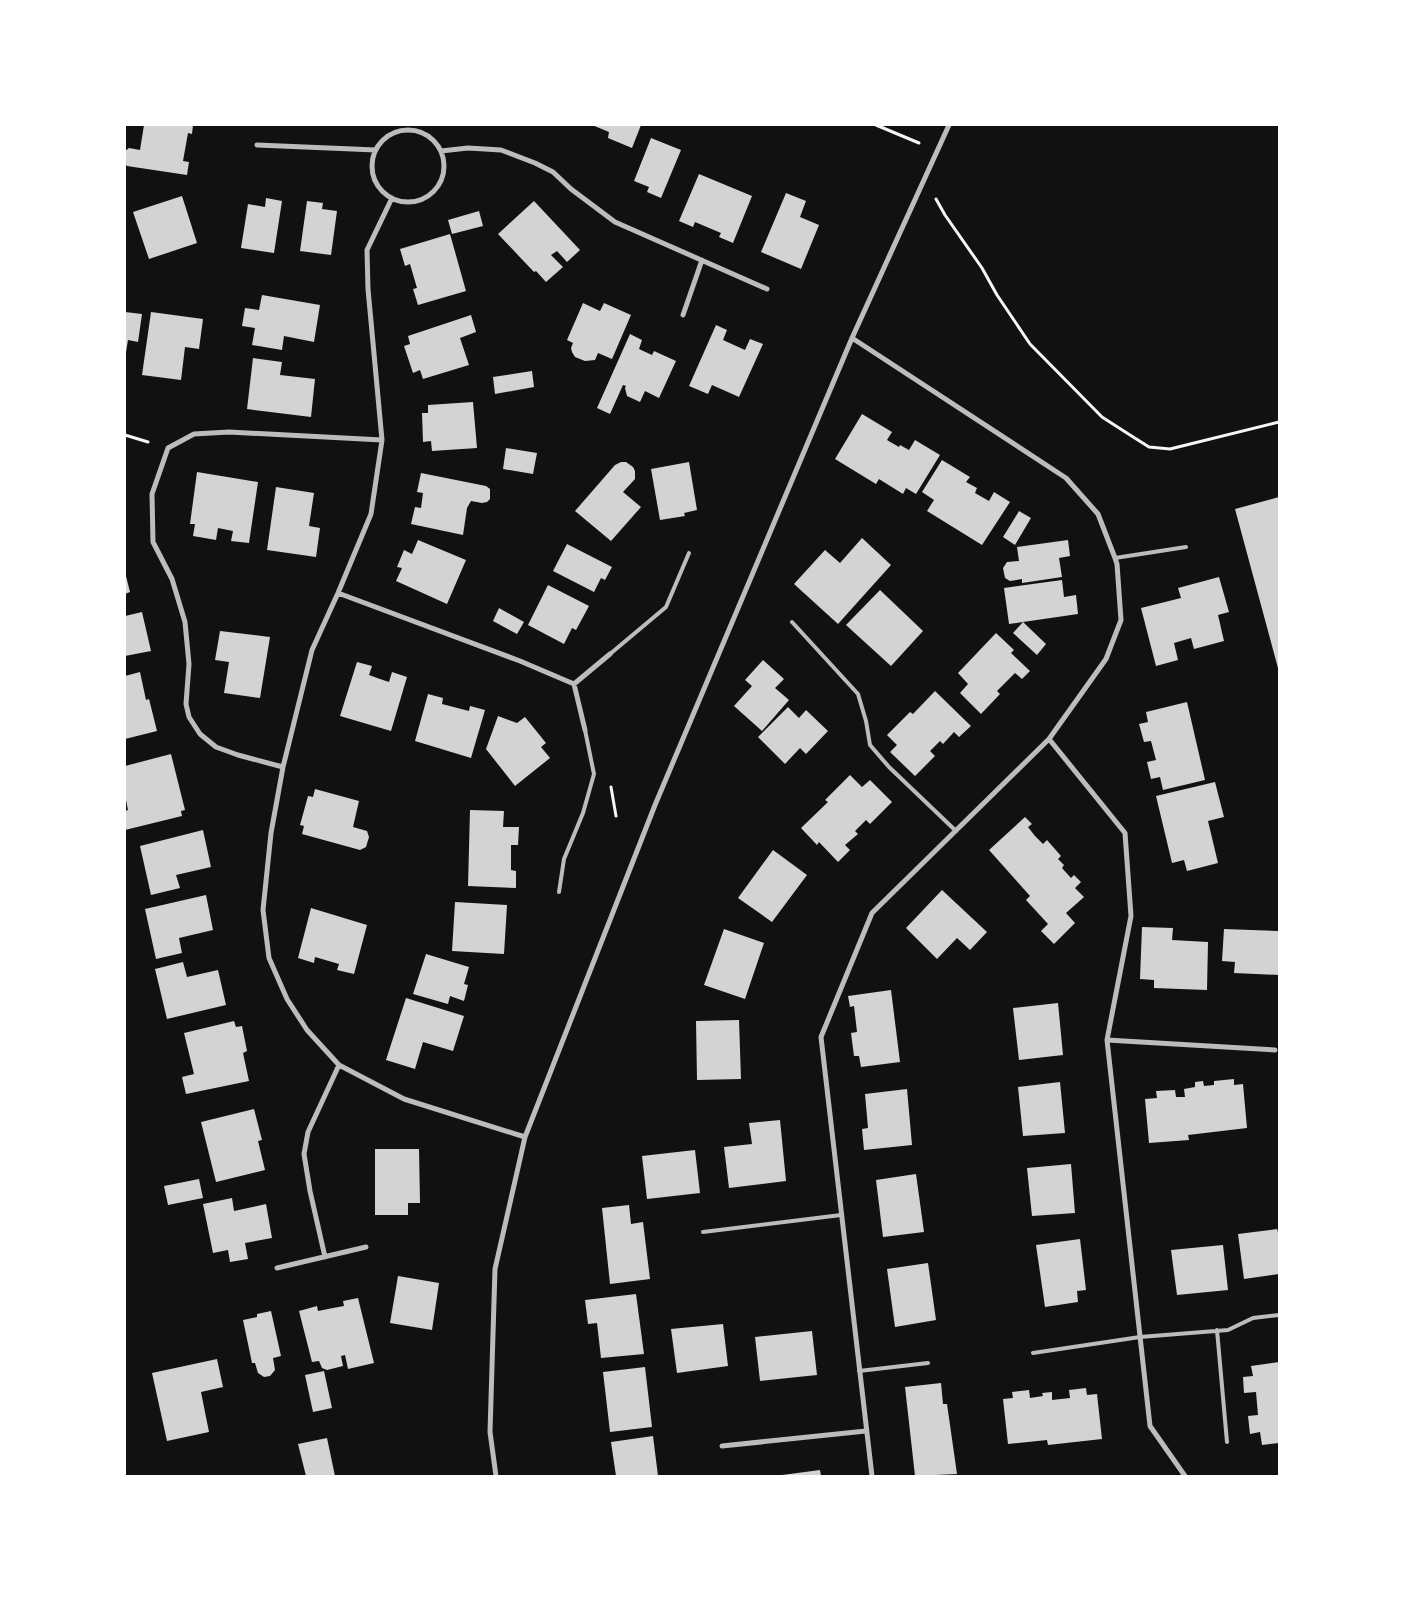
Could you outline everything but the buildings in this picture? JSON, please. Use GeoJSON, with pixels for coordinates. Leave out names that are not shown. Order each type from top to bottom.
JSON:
{"type":"FeatureCollection","features":[{"type":"Feature","properties":{"kind":"street"},"geometry":{"type":"LineString","coordinates":[[496,1476],[490,1432],[495,1269],[525,1137],[655,805],[852,338],[950,125]]}},
{"type":"Feature","properties":{"kind":"street"},"geometry":{"type":"LineString","coordinates":[[403,130],[415,130],[430,138],[441,151],[444,173],[434,192],[424,198],[414,202],[403,202],[383,192],[376,183],[372,161],[382,141],[392,134],[403,130]]}},
{"type":"Feature","properties":{"kind":"street"},"geometry":{"type":"LineString","coordinates":[[257,145],[376,150]]}},
{"type":"Feature","properties":{"kind":"street"},"geometry":{"type":"LineString","coordinates":[[441,151],[468,148],[501,150],[534,163],[553,172],[571,189],[615,222],[767,289]]}},
{"type":"Feature","properties":{"kind":"street"},"geometry":{"type":"LineString","coordinates":[[392,198],[367,250],[368,289],[382,440],[371,514],[312,650],[283,767],[272,833],[263,910],[269,958],[287,1000],[307,1030],[339,1064],[404,1099],[525,1137]]}},
{"type":"Feature","properties":{"kind":"street"},"geometry":{"type":"LineString","coordinates":[[683,315],[702,260]]}},
{"type":"Feature","properties":{"kind":"street"},"geometry":{"type":"LineString","coordinates":[[852,338],[1066,478],[1098,514],[1117,564],[1121,620],[1106,659],[1049,739],[872,913],[821,1037],[872,1476]]}},
{"type":"Feature","properties":{"kind":"street"},"geometry":{"type":"LineString","coordinates":[[283,767],[238,756],[216,747],[200,734],[189,717],[186,704],[189,664],[185,622],[172,579],[153,542],[152,494],[168,448],[194,434],[229,432],[382,440]]}},
{"type":"Feature","properties":{"kind":"street"},"geometry":{"type":"LineString","coordinates":[[338,593],[511,658],[574,684]]}},
{"type":"Feature","properties":{"kind":"street"},"geometry":{"type":"LineString","coordinates":[[574,684],[610,654]]}},
{"type":"Feature","properties":{"kind":"street"},"geometry":{"type":"LineString","coordinates":[[574,684],[585,730]]}},
{"type":"Feature","properties":{"kind":"street"},"geometry":{"type":"LineString","coordinates":[[1049,739],[1125,833],[1131,916],[1106,1040],[1150,1426],[1185,1476]]}},
{"type":"Feature","properties":{"kind":"street"},"geometry":{"type":"LineString","coordinates":[[1106,1040],[1275,1050]]}},
{"type":"Feature","properties":{"kind":"street"},"geometry":{"type":"LineString","coordinates":[[325,1256],[310,1191],[304,1154],[308,1132],[339,1064]]}},
{"type":"Feature","properties":{"kind":"street"},"geometry":{"type":"LineString","coordinates":[[277,1268],[366,1247]]}},
{"type":"Feature","properties":{"kind":"street"},"geometry":{"type":"LineString","coordinates":[[722,1446],[866,1431]]}},
{"type":"Feature","properties":{"kind":"lane"},"geometry":{"type":"LineString","coordinates":[[1115,558],[1186,547]]}},
{"type":"Feature","properties":{"kind":"lane"},"geometry":{"type":"LineString","coordinates":[[610,654],[666,607],[689,553]]}},
{"type":"Feature","properties":{"kind":"lane"},"geometry":{"type":"LineString","coordinates":[[792,622],[858,694],[866,721],[870,745],[889,767],[956,831]]}},
{"type":"Feature","properties":{"kind":"lane"},"geometry":{"type":"LineString","coordinates":[[559,892],[564,859],[583,813],[594,774],[585,730]]}},
{"type":"Feature","properties":{"kind":"lane"},"geometry":{"type":"LineString","coordinates":[[704,1232],[842,1215]]}},
{"type":"Feature","properties":{"kind":"lane"},"geometry":{"type":"LineString","coordinates":[[1032,1353],[1140,1337],[1228,1330],[1253,1318],[1279,1315]]}},
{"type":"Feature","properties":{"kind":"lane"},"geometry":{"type":"LineString","coordinates":[[1217,1330],[1227,1442]]}},
{"type":"Feature","properties":{"kind":"lane"},"geometry":{"type":"LineString","coordinates":[[859,1371],[928,1363]]}},
{"type":"Feature","properties":{"kind":"path"},"geometry":{"type":"LineString","coordinates":[[876,125],[938,151]]}},
{"type":"Feature","properties":{"kind":"path"},"geometry":{"type":"LineString","coordinates":[[925,178],[945,215],[982,268],[997,295],[1030,344],[1102,416],[1149,447],[1170,449],[1279,422]]}},
{"type":"Feature","properties":{"kind":"path"},"geometry":{"type":"LineString","coordinates":[[125,435],[168,448]]}}]}
